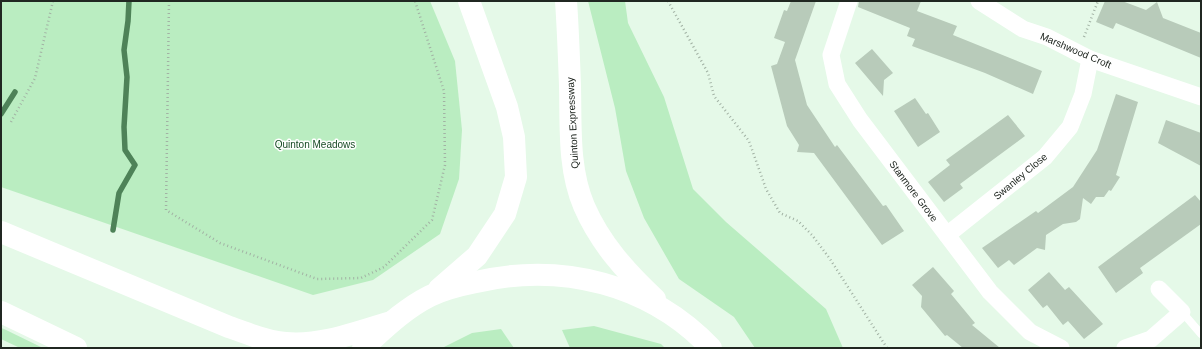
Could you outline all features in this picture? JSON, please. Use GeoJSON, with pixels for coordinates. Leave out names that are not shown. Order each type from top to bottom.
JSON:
{"type":"FeatureCollection","features":[{"type":"Feature","properties":{"kind":"highway"},"geometry":{"type":"LineString","coordinates":[[363,348],[391,322],[431,295],[477,256],[505,214],[516,177],[514,137],[507,108],[469,1]]}},
{"type":"Feature","properties":{"kind":"highway","name":"Quinton Expressway"},"geometry":{"type":"LineString","coordinates":[[566,1],[569,51],[571,147],[575,174],[583,205],[597,232],[618,262],[627,273],[666,310]]}},
{"type":"Feature","properties":{"kind":"highway"},"geometry":{"type":"LineString","coordinates":[[1,232],[229,327],[261,338],[285,343],[332,340],[391,322]]}},
{"type":"Feature","properties":{"kind":"highway"},"geometry":{"type":"LineString","coordinates":[[431,295],[489,279],[526,274],[584,278],[606,284],[666,310],[693,329],[711,348]]}},
{"type":"Feature","properties":{"kind":"highway"},"geometry":{"type":"LineString","coordinates":[[1,312],[76,348]]}},
{"type":"Feature","properties":{"kind":"street","name":"Stanmore Grove"},"geometry":{"type":"LineString","coordinates":[[849,1],[831,55],[837,84],[860,120],[990,292],[1030,332],[1061,348]]}},
{"type":"Feature","properties":{"kind":"street","name":"Marshwood Croft"},"geometry":{"type":"LineString","coordinates":[[979,1],[1023,29],[1047,37],[1084,55],[1201,97]]}},
{"type":"Feature","properties":{"kind":"street","name":"Swanley Close"},"geometry":{"type":"LineString","coordinates":[[947,235],[1045,157],[1070,127],[1083,94],[1084,55]]}},
{"type":"Feature","properties":{"kind":"street"},"geometry":{"type":"LineString","coordinates":[[1125,348],[1151,339],[1182,312],[1159,290]]}},
{"type":"Feature","properties":{"kind":"lane"},"geometry":{"type":"LineString","coordinates":[[1182,312],[1201,334]]}},
{"type":"Feature","properties":{"kind":"path"},"geometry":{"type":"LineString","coordinates":[[11,122],[35,78],[53,1]]}},
{"type":"Feature","properties":{"kind":"path"},"geometry":{"type":"LineString","coordinates":[[169,1],[166,210],[220,243],[317,279],[361,278],[384,268],[432,220],[444,165],[444,91],[415,1]]}},
{"type":"Feature","properties":{"kind":"path"},"geometry":{"type":"LineString","coordinates":[[668,1],[708,73],[714,96],[749,141],[756,156],[766,189],[780,213],[798,221],[812,235],[830,259],[887,348]]}},
{"type":"Feature","properties":{"kind":"path"},"geometry":{"type":"LineString","coordinates":[[1084,55],[1098,1]]}},
{"type":"Feature","properties":{"kind":"green space","name":"Quinton Meadows"},"geometry":{"type":"Polygon","coordinates":[[[1,1],[430,1],[455,61],[462,130],[459,179],[440,234],[373,280],[313,295],[1,187],[1,1]]]}},
{"type":"Feature","properties":{"kind":"green space"},"geometry":{"type":"Polygon","coordinates":[[[588,1],[625,1],[628,23],[664,97],[693,189],[726,222],[826,309],[843,348],[755,348],[734,317],[679,279],[644,218],[626,171],[615,108],[588,1]]]}},
{"type":"Feature","properties":{"kind":"green space"},"geometry":{"type":"Polygon","coordinates":[[[594,326],[661,344],[665,348],[570,348],[562,330],[594,326]]]}},
{"type":"Feature","properties":{"kind":"green space"},"geometry":{"type":"Polygon","coordinates":[[[1,328],[43,348],[20,348],[1,339],[1,328]]]}},
{"type":"Feature","properties":{"kind":"green space"},"geometry":{"type":"Polygon","coordinates":[[[501,329],[514,348],[442,348],[472,333],[501,329]]]}},
{"type":"Feature","properties":{"kind":"building"},"geometry":{"type":"Polygon","coordinates":[[[791,1],[816,1],[795,60],[807,105],[835,147],[837,145],[883,206],[886,205],[904,231],[882,245],[814,153],[797,152],[799,145],[787,126],[771,66],[777,64],[785,42],[774,38],[784,10],[787,11],[791,1]]]}},
{"type":"Feature","properties":{"kind":"building"},"geometry":{"type":"Polygon","coordinates":[[[859,1],[921,1],[917,11],[957,26],[953,35],[1042,71],[1033,94],[985,73],[912,46],[915,39],[907,36],[910,28],[858,7],[859,1]]]}},
{"type":"Feature","properties":{"kind":"building"},"geometry":{"type":"Polygon","coordinates":[[[1105,1],[1122,1],[1146,10],[1157,2],[1163,18],[1201,33],[1201,58],[1116,23],[1113,29],[1096,22],[1105,1]]]}},
{"type":"Feature","properties":{"kind":"building"},"geometry":{"type":"Polygon","coordinates":[[[872,49],[893,73],[884,80],[883,96],[855,63],[872,49]]]}},
{"type":"Feature","properties":{"kind":"building"},"geometry":{"type":"Polygon","coordinates":[[[1116,94],[1138,102],[1116,175],[1120,177],[1111,191],[1109,190],[1104,197],[1096,197],[1091,204],[1083,198],[1080,219],[1076,222],[1063,224],[1046,235],[1045,250],[1037,248],[1014,265],[1009,260],[998,268],[982,248],[1036,211],[1038,213],[1073,187],[1097,150],[1116,94]]]}},
{"type":"Feature","properties":{"kind":"building"},"geometry":{"type":"Polygon","coordinates":[[[915,98],[926,114],[928,113],[940,132],[918,147],[894,111],[915,98]]]}},
{"type":"Feature","properties":{"kind":"building"},"geometry":{"type":"Polygon","coordinates":[[[1008,115],[1025,136],[960,184],[963,188],[944,202],[928,182],[950,165],[946,160],[1008,115]]]}},
{"type":"Feature","properties":{"kind":"building"},"geometry":{"type":"Polygon","coordinates":[[[1166,120],[1201,133],[1201,166],[1158,143],[1166,120]]]}},
{"type":"Feature","properties":{"kind":"building"},"geometry":{"type":"Polygon","coordinates":[[[1195,195],[1201,202],[1201,224],[1140,268],[1143,273],[1116,293],[1098,267],[1195,195]]]}},
{"type":"Feature","properties":{"kind":"building"},"geometry":{"type":"Polygon","coordinates":[[[933,267],[954,291],[951,294],[975,323],[972,325],[1000,348],[963,348],[947,335],[945,336],[921,307],[922,296],[912,285],[933,267]]]}},
{"type":"Feature","properties":{"kind":"building"},"geometry":{"type":"Polygon","coordinates":[[[1049,272],[1065,290],[1069,287],[1103,324],[1084,339],[1068,321],[1063,325],[1047,305],[1043,308],[1028,290],[1049,272]]]}},
{"type":"Feature","properties":{"kind":"waterway"},"geometry":{"type":"LineString","coordinates":[[113,230],[119,193],[135,165],[125,150],[124,127],[127,77],[124,50],[129,1]]}},
{"type":"Feature","properties":{"kind":"waterway"},"geometry":{"type":"LineString","coordinates":[[1,114],[15,92]]}}]}
